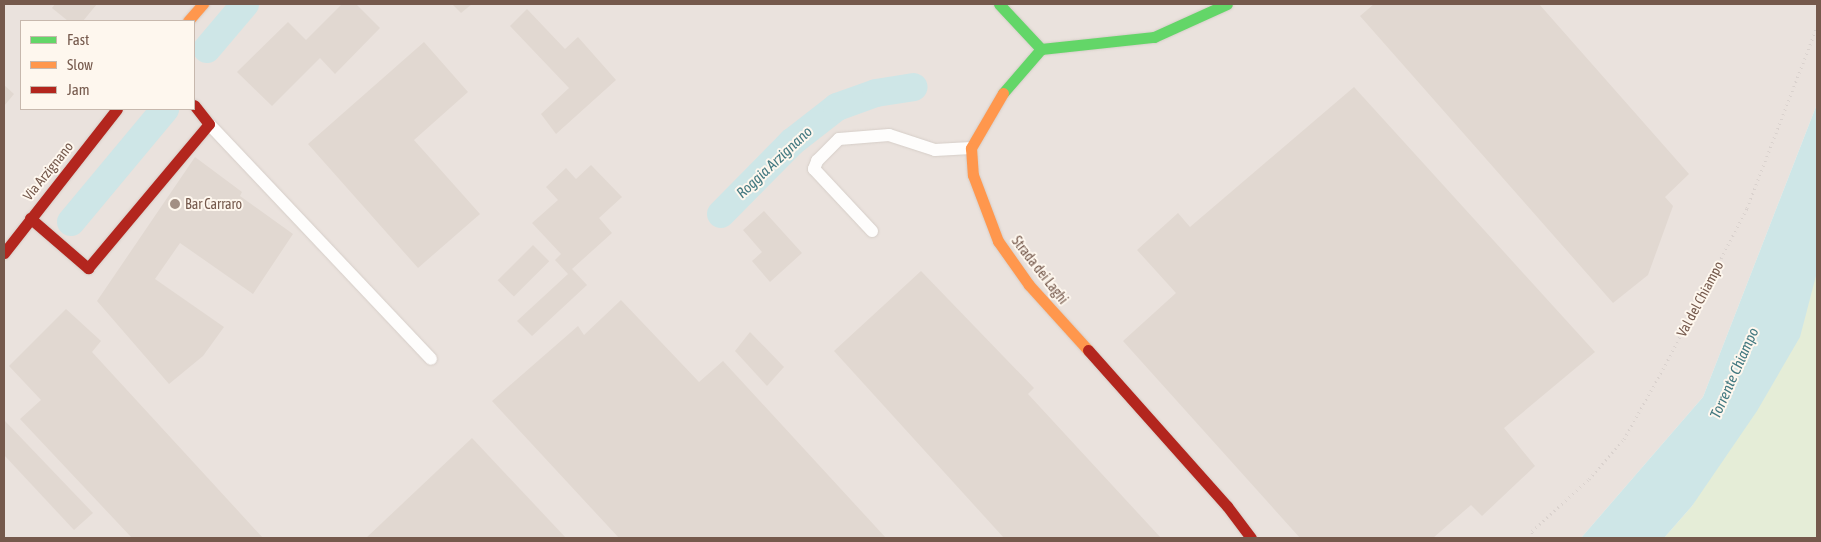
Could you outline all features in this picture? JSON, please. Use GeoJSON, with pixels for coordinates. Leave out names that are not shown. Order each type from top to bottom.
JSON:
{"type":"FeatureCollection","features":[{"type":"Feature","properties":{"kind":"street"},"geometry":{"type":"LineString","coordinates":[[189,20],[203,4]]}},
{"type":"Feature","properties":{"kind":"street"},"geometry":{"type":"LineString","coordinates":[[999,4],[1041,49],[1154,38],[1227,4]]}},
{"type":"Feature","properties":{"kind":"street","name":"Strada dei Laghi"},"geometry":{"type":"LineString","coordinates":[[1041,49],[1008,85],[984,121],[972,148],[972,175],[998,241],[1028,285],[1227,506],[1251,538]]}},
{"type":"Feature","properties":{"kind":"street"},"geometry":{"type":"LineString","coordinates":[[30,218],[88,268],[209,124],[195,106]]}},
{"type":"Feature","properties":{"kind":"street","name":"Via Arzignano"},"geometry":{"type":"LineString","coordinates":[[4,253],[116,110]]}},
{"type":"Feature","properties":{"kind":"lane"},"geometry":{"type":"LineString","coordinates":[[209,124],[432,359]]}},
{"type":"Feature","properties":{"kind":"lane"},"geometry":{"type":"LineString","coordinates":[[872,231],[814,169],[817,161],[839,140],[889,135],[935,150],[972,148]]}},
{"type":"Feature","properties":{"kind":"path","name":"Val del Chiampo"},"geometry":{"type":"LineString","coordinates":[[1533,538],[1532,531],[1589,479],[1624,439],[1663,369],[1747,208],[1817,27]]}},
{"type":"Feature","properties":{"kind":"shaded area"},"geometry":{"type":"Polygon","coordinates":[[[4,4],[1817,4],[1817,104],[1703,397],[1581,538],[4,538],[4,4]]]}},
{"type":"Feature","properties":{"kind":"green space"},"geometry":{"type":"Polygon","coordinates":[[[1817,272],[1817,538],[1664,538],[1692,506],[1817,272]]]}},
{"type":"Feature","properties":{"kind":"water","name":"Torrente Chiampo"},"geometry":{"type":"Polygon","coordinates":[[[1817,104],[1817,272],[1800,337],[1757,411],[1692,506],[1664,538],[1581,538],[1703,397],[1817,104]]]}},
{"type":"Feature","properties":{"kind":"building"},"geometry":{"type":"Polygon","coordinates":[[[55,4],[97,4],[84,20],[67,20],[52,8],[55,4]]]}},
{"type":"Feature","properties":{"kind":"building"},"geometry":{"type":"Polygon","coordinates":[[[342,4],[356,4],[380,28],[335,74],[320,58],[272,106],[237,72],[288,22],[306,40],[342,4]]]}},
{"type":"Feature","properties":{"kind":"building"},"geometry":{"type":"Polygon","coordinates":[[[452,4],[472,4],[461,13],[452,4]]]}},
{"type":"Feature","properties":{"kind":"building"},"geometry":{"type":"Polygon","coordinates":[[[1374,4],[1539,4],[1689,174],[1665,197],[1673,206],[1648,275],[1613,303],[1360,16],[1374,4]]]}},
{"type":"Feature","properties":{"kind":"building"},"geometry":{"type":"Polygon","coordinates":[[[527,9],[565,49],[578,37],[616,80],[556,134],[541,114],[569,88],[510,26],[527,9]]]}},
{"type":"Feature","properties":{"kind":"building"},"geometry":{"type":"Polygon","coordinates":[[[424,42],[468,92],[414,140],[480,214],[418,268],[308,144],[424,42]]]}},
{"type":"Feature","properties":{"kind":"building"},"geometry":{"type":"Polygon","coordinates":[[[4,85],[14,94],[4,106],[4,85]]]}},
{"type":"Feature","properties":{"kind":"building"},"geometry":{"type":"Polygon","coordinates":[[[1354,87],[1595,352],[1504,428],[1535,466],[1482,516],[1471,505],[1433,538],[1300,538],[1123,341],[1176,293],[1137,250],[1178,213],[1190,227],[1354,87]]]}},
{"type":"Feature","properties":{"kind":"building"},"geometry":{"type":"Polygon","coordinates":[[[195,157],[242,192],[240,196],[293,234],[253,294],[180,243],[155,279],[224,327],[203,356],[169,384],[97,301],[195,157]]]}},
{"type":"Feature","properties":{"kind":"building"},"geometry":{"type":"Polygon","coordinates":[[[591,165],[622,197],[599,218],[612,233],[572,269],[587,285],[532,336],[517,321],[568,274],[555,260],[561,254],[532,223],[558,200],[546,187],[566,168],[576,179],[591,165]]]}},
{"type":"Feature","properties":{"kind":"building"},"geometry":{"type":"Polygon","coordinates":[[[764,211],[802,253],[770,282],[752,261],[762,252],[743,230],[764,211]]]}},
{"type":"Feature","properties":{"kind":"building"},"geometry":{"type":"Polygon","coordinates":[[[533,245],[549,261],[514,297],[498,280],[533,245]]]}},
{"type":"Feature","properties":{"kind":"building"},"geometry":{"type":"Polygon","coordinates":[[[921,271],[1034,388],[1028,394],[1161,538],[1004,538],[834,351],[921,271]]]}},
{"type":"Feature","properties":{"kind":"building"},"geometry":{"type":"Polygon","coordinates":[[[621,300],[699,382],[723,361],[886,538],[619,538],[492,401],[578,326],[584,335],[621,300]]]}},
{"type":"Feature","properties":{"kind":"building"},"geometry":{"type":"Polygon","coordinates":[[[66,309],[101,341],[92,352],[263,538],[132,538],[20,419],[41,400],[9,366],[66,309]]]}},
{"type":"Feature","properties":{"kind":"building"},"geometry":{"type":"Polygon","coordinates":[[[750,332],[784,367],[767,386],[735,351],[750,332]]]}},
{"type":"Feature","properties":{"kind":"building"},"geometry":{"type":"Polygon","coordinates":[[[4,420],[93,513],[74,530],[4,455],[4,420]]]}},
{"type":"Feature","properties":{"kind":"building"},"geometry":{"type":"Polygon","coordinates":[[[472,438],[566,538],[366,538],[472,438]]]}},
{"type":"Feature","properties":{"kind":"waterway"},"geometry":{"type":"LineString","coordinates":[[207,49],[245,4]]}},
{"type":"Feature","properties":{"kind":"waterway","name":"Roggia Arzignano"},"geometry":{"type":"LineString","coordinates":[[721,214],[792,142],[837,107],[876,93],[914,87]]}},
{"type":"Feature","properties":{"kind":"waterway"},"geometry":{"type":"LineString","coordinates":[[71,222],[164,110]]}},
{"type":"Feature","properties":{"kind":"traffic: fast"},"geometry":{"type":"LineString","coordinates":[[999,4],[1041,49]]}},
{"type":"Feature","properties":{"kind":"traffic: fast"},"geometry":{"type":"LineString","coordinates":[[1003,93],[1041,49],[1154,37],[1227,4]]}},
{"type":"Feature","properties":{"kind":"traffic: slow"},"geometry":{"type":"LineString","coordinates":[[189,20],[203,4]]}},
{"type":"Feature","properties":{"kind":"traffic: slow"},"geometry":{"type":"LineString","coordinates":[[1003,93],[971,148],[973,175],[998,241],[1029,285],[1088,350]]}},
{"type":"Feature","properties":{"kind":"traffic: jam"},"geometry":{"type":"LineString","coordinates":[[30,218],[88,268],[209,124],[195,106]]}},
{"type":"Feature","properties":{"kind":"traffic: jam"},"geometry":{"type":"LineString","coordinates":[[4,253],[116,110]]}},
{"type":"Feature","properties":{"kind":"traffic: jam"},"geometry":{"type":"LineString","coordinates":[[1088,350],[1227,506],[1251,538]]}},
{"type":"Feature","properties":{"kind":"place","name":"Bar Carraro"},"geometry":{"type":"Point","coordinates":[175,204]}}]}
